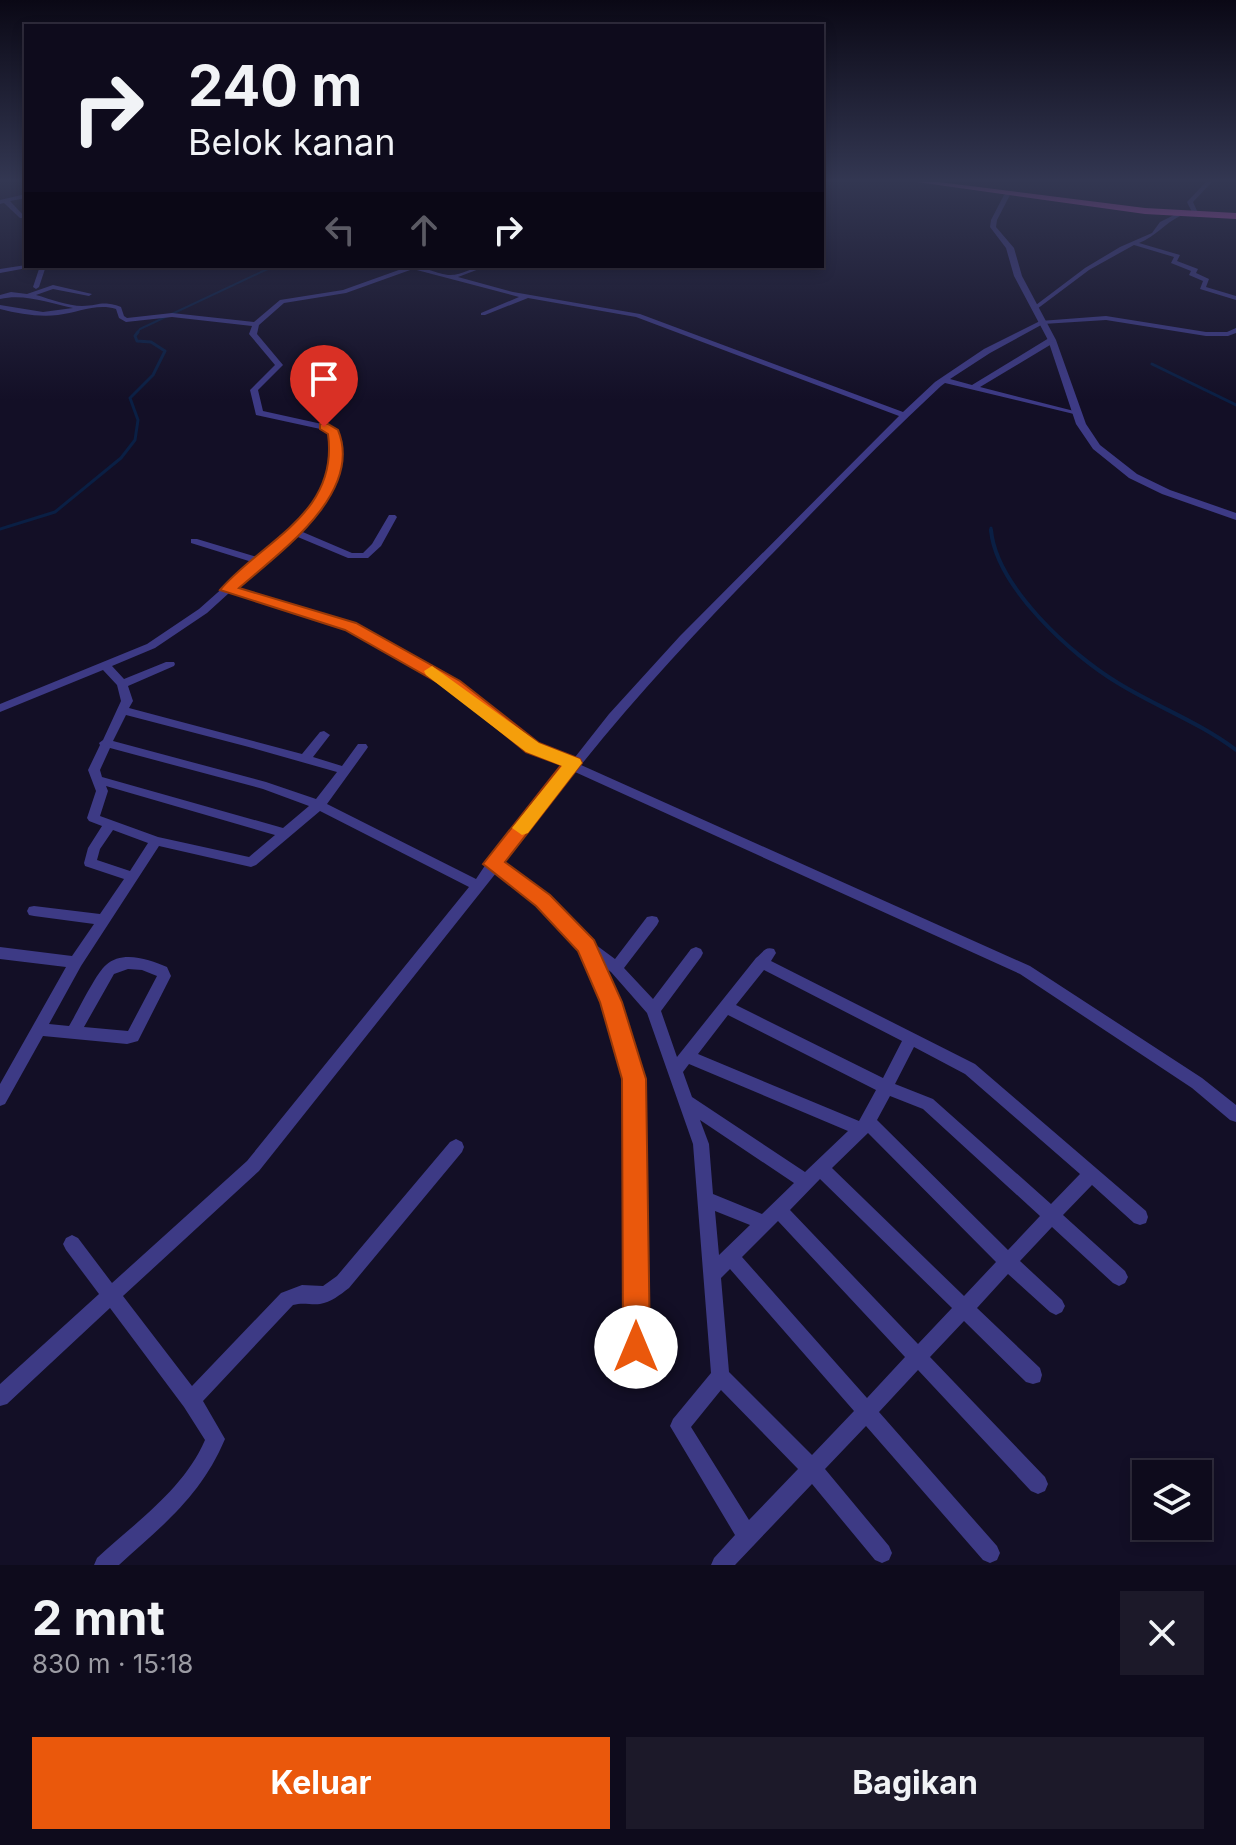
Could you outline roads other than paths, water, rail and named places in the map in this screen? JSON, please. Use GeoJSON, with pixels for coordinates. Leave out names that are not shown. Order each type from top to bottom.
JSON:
{"type":"FeatureCollection","features":[{"type":"Feature","properties":{"kind":"street"},"geometry":{"type":"LineString","coordinates":[[1012,255],[1018,276],[1052,340],[1087,435],[1096,447],[1127,472],[1166,492],[1236,517]]}},
{"type":"Feature","properties":{"kind":"street"},"geometry":{"type":"LineString","coordinates":[[1035,308],[1087,269],[1112,255]]}},
{"type":"Feature","properties":{"kind":"street"},"geometry":{"type":"LineString","coordinates":[[1176,255],[1173,262],[1196,270],[1191,274],[1207,280],[1202,288],[1236,298]]}},
{"type":"Feature","properties":{"kind":"street"},"geometry":{"type":"LineString","coordinates":[[0,271],[24,268]]}},
{"type":"Feature","properties":{"kind":"street"},"geometry":{"type":"LineString","coordinates":[[36,287],[42,268]]}},
{"type":"Feature","properties":{"kind":"street"},"geometry":{"type":"LineString","coordinates":[[0,708],[167,638],[295,532],[317,507],[335,470],[335,436],[328,428],[259,413],[254,390],[279,365],[253,334],[256,324],[282,301],[344,292],[412,268]]}},
{"type":"Feature","properties":{"kind":"street"},"geometry":{"type":"LineString","coordinates":[[418,268],[528,296],[638,315],[904,415]]}},
{"type":"Feature","properties":{"kind":"street"},"geometry":{"type":"LineString","coordinates":[[450,278],[478,268]]}},
{"type":"Feature","properties":{"kind":"street"},"geometry":{"type":"LineString","coordinates":[[11,278],[13,269]]}},
{"type":"Feature","properties":{"kind":"street"},"geometry":{"type":"LineString","coordinates":[[27,296],[53,287],[89,294]]}},
{"type":"Feature","properties":{"kind":"street"},"geometry":{"type":"LineString","coordinates":[[0,297],[11,294],[82,307]]}},
{"type":"Feature","properties":{"kind":"street"},"geometry":{"type":"LineString","coordinates":[[483,314],[528,296]]}},
{"type":"Feature","properties":{"kind":"street"},"geometry":{"type":"LineString","coordinates":[[519,300],[549,306]]}},
{"type":"Feature","properties":{"kind":"street"},"geometry":{"type":"LineString","coordinates":[[0,307],[41,314],[110,304],[119,308],[123,319],[129,320],[170,315],[256,324]]}},
{"type":"Feature","properties":{"kind":"street"},"geometry":{"type":"LineString","coordinates":[[479,304],[502,308]]}},
{"type":"Feature","properties":{"kind":"street"},"geometry":{"type":"LineString","coordinates":[[0,1397],[253,1166],[573,763],[684,638],[904,415],[944,380],[987,351],[1042,322],[1106,318],[1206,334],[1228,334],[1236,330]]}},
{"type":"Feature","properties":{"kind":"street"},"geometry":{"type":"LineString","coordinates":[[972,388],[1052,340]]}},
{"type":"Feature","properties":{"kind":"street"},"geometry":{"type":"LineString","coordinates":[[944,380],[1078,413]]}},
{"type":"Feature","properties":{"kind":"street"},"geometry":{"type":"LineString","coordinates":[[295,532],[351,556],[365,556],[376,546],[392,517]]}},
{"type":"Feature","properties":{"kind":"street"},"geometry":{"type":"LineString","coordinates":[[194,541],[259,561]]}},
{"type":"Feature","properties":{"kind":"street"},"geometry":{"type":"LineString","coordinates":[[228,590],[350,626],[455,685],[533,748],[573,763],[1025,970],[1197,1083],[1236,1115]]}},
{"type":"Feature","properties":{"kind":"street"},"geometry":{"type":"LineString","coordinates":[[122,684],[170,664]]}},
{"type":"Feature","properties":{"kind":"street"},"geometry":{"type":"LineString","coordinates":[[106,666],[127,694],[94,770],[102,791],[93,818],[156,841],[245,863],[255,860],[319,805],[362,747]]}},
{"type":"Feature","properties":{"kind":"street"},"geometry":{"type":"LineString","coordinates":[[122,710],[343,770]]}},
{"type":"Feature","properties":{"kind":"street"},"geometry":{"type":"LineString","coordinates":[[305,759],[324,735]]}},
{"type":"Feature","properties":{"kind":"street"},"geometry":{"type":"LineString","coordinates":[[105,743],[266,786],[319,805],[476,885]]}},
{"type":"Feature","properties":{"kind":"street"},"geometry":{"type":"LineString","coordinates":[[96,779],[285,833]]}},
{"type":"Feature","properties":{"kind":"street"},"geometry":{"type":"LineString","coordinates":[[109,826],[94,848],[90,863],[131,876]]}},
{"type":"Feature","properties":{"kind":"street"},"geometry":{"type":"LineString","coordinates":[[0,1099],[76,962],[156,841]]}},
{"type":"Feature","properties":{"kind":"street"},"geometry":{"type":"LineString","coordinates":[[493,864],[543,900],[587,946],[616,968],[653,1010],[701,1144],[720,1376],[812,1469],[882,1553]]}},
{"type":"Feature","properties":{"kind":"street"},"geometry":{"type":"LineString","coordinates":[[34,911],[104,920]]}},
{"type":"Feature","properties":{"kind":"street"},"geometry":{"type":"LineString","coordinates":[[616,968],[652,921]]}},
{"type":"Feature","properties":{"kind":"street"},"geometry":{"type":"LineString","coordinates":[[587,946],[611,1002],[634,1079],[636,1347]]}},
{"type":"Feature","properties":{"kind":"street"},"geometry":{"type":"LineString","coordinates":[[0,953],[76,962]]}},
{"type":"Feature","properties":{"kind":"street"},"geometry":{"type":"LineString","coordinates":[[653,1010],[696,953]]}},
{"type":"Feature","properties":{"kind":"street"},"geometry":{"type":"LineString","coordinates":[[675,1071],[765,957],[970,1069],[1140,1217]]}},
{"type":"Feature","properties":{"kind":"street"},"geometry":{"type":"LineString","coordinates":[[39,1029],[73,1033],[127,1038],[133,1036],[164,976],[162,971],[123,962],[115,964],[73,1033]]}},
{"type":"Feature","properties":{"kind":"street"},"geometry":{"type":"LineString","coordinates":[[726,1007],[886,1087],[928,1104],[1119,1277]]}},
{"type":"Feature","properties":{"kind":"street"},"geometry":{"type":"LineString","coordinates":[[911,1038],[948,1057]]}},
{"type":"Feature","properties":{"kind":"street"},"geometry":{"type":"LineString","coordinates":[[712,1274],[864,1125],[911,1038]]}},
{"type":"Feature","properties":{"kind":"street"},"geometry":{"type":"LineString","coordinates":[[686,1056],[864,1125],[1056,1306]]}},
{"type":"Feature","properties":{"kind":"street"},"geometry":{"type":"LineString","coordinates":[[685,1101],[806,1182]]}},
{"type":"Feature","properties":{"kind":"street"},"geometry":{"type":"LineString","coordinates":[[191,1400],[287,1299],[304,1293],[318,1298],[329,1295],[343,1282],[456,1147]]}},
{"type":"Feature","properties":{"kind":"street"},"geometry":{"type":"LineString","coordinates":[[820,1168],[1033,1375]]}},
{"type":"Feature","properties":{"kind":"street"},"geometry":{"type":"LineString","coordinates":[[721,1565],[1091,1174]]}},
{"type":"Feature","properties":{"kind":"street"},"geometry":{"type":"LineString","coordinates":[[705,1199],[764,1223]]}},
{"type":"Feature","properties":{"kind":"street"},"geometry":{"type":"LineString","coordinates":[[778,1209],[920,1355],[1038,1484]]}},
{"type":"Feature","properties":{"kind":"street"},"geometry":{"type":"LineString","coordinates":[[72,1244],[191,1400],[215,1439],[210,1456],[195,1477],[104,1565]]}},
{"type":"Feature","properties":{"kind":"street"},"geometry":{"type":"LineString","coordinates":[[730,1256],[990,1553]]}},
{"type":"Feature","properties":{"kind":"street"},"geometry":{"type":"LineString","coordinates":[[720,1376],[680,1426],[748,1537]]}},
{"type":"Feature","properties":{"kind":"waterway"},"geometry":{"type":"LineString","coordinates":[[136,334],[140,329],[270,268]]}},
{"type":"Feature","properties":{"kind":"waterway"},"geometry":{"type":"LineString","coordinates":[[0,529],[55,512],[121,458],[135,440],[138,420],[130,398],[153,375],[165,351],[151,342],[137,341],[135,336],[138,332]]}},
{"type":"Feature","properties":{"kind":"waterway"},"geometry":{"type":"LineString","coordinates":[[1152,364],[1236,405]]}},
{"type":"Feature","properties":{"kind":"waterway"},"geometry":{"type":"LineString","coordinates":[[991,530],[1006,574],[1021,596],[1058,637],[1099,671],[1236,750]]}}]}
